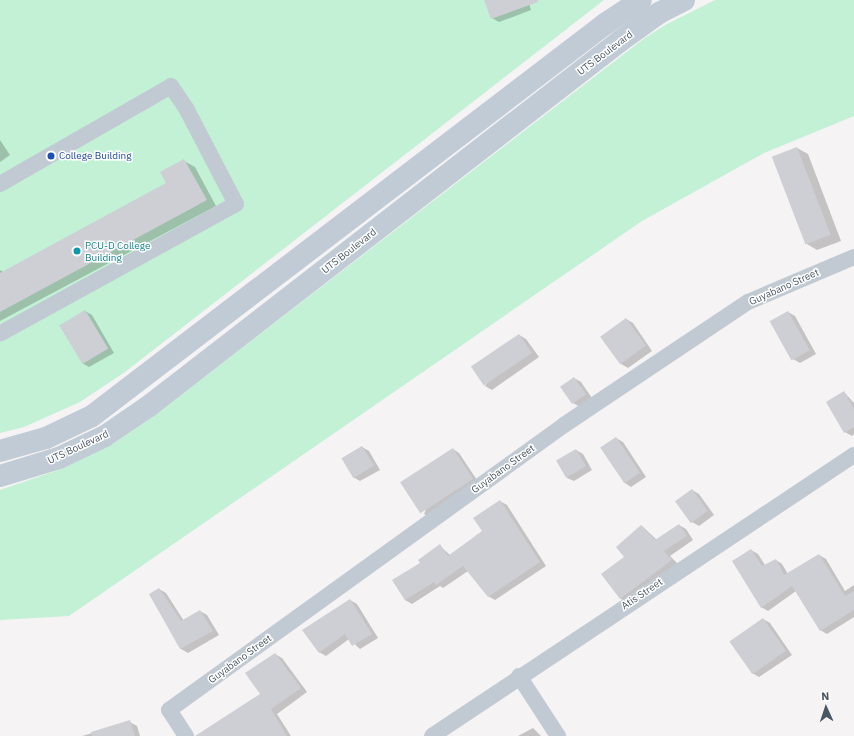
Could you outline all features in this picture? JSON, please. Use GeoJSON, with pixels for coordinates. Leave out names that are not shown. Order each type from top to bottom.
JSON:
{"type":"FeatureCollection","features":[{"type":"Feature","properties":{"kind":"main road"},"geometry":{"type":"LineString","coordinates":[[0,451],[46,438],[92,416],[605,24],[641,0]]}},
{"type":"Feature","properties":{"kind":"main road","name":"UTS Boulevard"},"geometry":{"type":"LineString","coordinates":[[0,476],[59,458],[105,436],[137,414],[620,41],[659,13],[684,0]]}},
{"type":"Feature","properties":{"kind":"street"},"geometry":{"type":"LineString","coordinates":[[0,184],[171,86],[187,110],[236,204],[0,334]]}},
{"type":"Feature","properties":{"kind":"street","name":"Guyabano Street"},"geometry":{"type":"LineString","coordinates":[[186,736],[169,710],[564,425],[748,302],[854,257]]}},
{"type":"Feature","properties":{"kind":"street","name":"Atis Street"},"geometry":{"type":"LineString","coordinates":[[432,736],[519,676],[854,455]]}},
{"type":"Feature","properties":{"kind":"street"},"geometry":{"type":"LineString","coordinates":[[519,676],[558,736]]}},
{"type":"Feature","properties":{"kind":"green space"},"geometry":{"type":"Polygon","coordinates":[[[0,0],[604,0],[125,372],[80,402],[24,427],[0,433],[0,0]]]}},
{"type":"Feature","properties":{"kind":"green space"},"geometry":{"type":"Polygon","coordinates":[[[715,0],[854,0],[854,116],[764,153],[642,221],[69,616],[0,620],[0,490],[64,468],[113,444],[155,415],[646,37],[667,24],[715,0]]]}},
{"type":"Feature","properties":{"kind":"building"},"geometry":{"type":"Polygon","coordinates":[[[484,0],[538,0],[538,2],[491,19],[484,0]]]}},
{"type":"Feature","properties":{"kind":"building"},"geometry":{"type":"Polygon","coordinates":[[[797,147],[831,235],[805,244],[772,157],[797,147]]]}},
{"type":"Feature","properties":{"kind":"building","name":"PCU-D College Building"},"geometry":{"type":"Polygon","coordinates":[[[184,159],[207,200],[0,312],[0,273],[166,183],[160,172],[184,159]]]}},
{"type":"Feature","properties":{"kind":"building"},"geometry":{"type":"Polygon","coordinates":[[[85,310],[108,349],[82,364],[59,325],[85,310]]]}},
{"type":"Feature","properties":{"kind":"building"},"geometry":{"type":"Polygon","coordinates":[[[788,311],[810,350],[791,361],[770,321],[788,311]]]}},
{"type":"Feature","properties":{"kind":"building"},"geometry":{"type":"Polygon","coordinates":[[[626,318],[646,346],[620,364],[600,337],[626,318]]]}},
{"type":"Feature","properties":{"kind":"building"},"geometry":{"type":"Polygon","coordinates":[[[519,334],[532,353],[484,386],[471,366],[519,334]]]}},
{"type":"Feature","properties":{"kind":"building"},"geometry":{"type":"Polygon","coordinates":[[[574,377],[586,394],[572,404],[560,387],[574,377]]]}},
{"type":"Feature","properties":{"kind":"building"},"geometry":{"type":"Polygon","coordinates":[[[844,391],[854,409],[854,427],[844,433],[826,402],[844,391]]]}},
{"type":"Feature","properties":{"kind":"building"},"geometry":{"type":"Polygon","coordinates":[[[616,437],[640,473],[624,483],[600,448],[616,437]]]}},
{"type":"Feature","properties":{"kind":"building"},"geometry":{"type":"Polygon","coordinates":[[[362,446],[374,466],[353,478],[341,458],[362,446]]]}},
{"type":"Feature","properties":{"kind":"building"},"geometry":{"type":"Polygon","coordinates":[[[453,448],[473,479],[420,513],[400,482],[453,448]]]}},
{"type":"Feature","properties":{"kind":"building"},"geometry":{"type":"Polygon","coordinates":[[[576,449],[586,466],[566,478],[556,460],[576,449]]]}},
{"type":"Feature","properties":{"kind":"building"},"geometry":{"type":"Polygon","coordinates":[[[692,489],[708,511],[691,523],[675,501],[692,489]]]}},
{"type":"Feature","properties":{"kind":"building"},"geometry":{"type":"Polygon","coordinates":[[[500,500],[540,562],[488,597],[463,566],[436,585],[434,582],[405,600],[392,580],[420,563],[418,560],[440,544],[448,556],[482,531],[473,518],[500,500]]]}},
{"type":"Feature","properties":{"kind":"building"},"geometry":{"type":"Polygon","coordinates":[[[679,524],[687,536],[664,551],[672,560],[620,599],[601,574],[624,557],[616,547],[641,525],[655,540],[679,524]]]}},
{"type":"Feature","properties":{"kind":"building"},"geometry":{"type":"Polygon","coordinates":[[[751,549],[762,566],[776,559],[784,575],[819,554],[845,596],[854,591],[854,610],[820,631],[792,586],[761,608],[732,561],[751,549]]]}},
{"type":"Feature","properties":{"kind":"building"},"geometry":{"type":"Polygon","coordinates":[[[159,588],[181,621],[200,610],[213,631],[180,649],[149,594],[159,588]]]}},
{"type":"Feature","properties":{"kind":"building"},"geometry":{"type":"Polygon","coordinates":[[[350,599],[372,634],[352,646],[345,634],[319,653],[302,630],[350,599]]]}},
{"type":"Feature","properties":{"kind":"building"},"geometry":{"type":"Polygon","coordinates":[[[763,618],[786,651],[752,674],[729,642],[763,618]]]}},
{"type":"Feature","properties":{"kind":"building"},"geometry":{"type":"Polygon","coordinates":[[[275,653],[301,688],[271,709],[287,736],[195,736],[260,694],[245,673],[275,653]]]}},
{"type":"Feature","properties":{"kind":"building"},"geometry":{"type":"Polygon","coordinates":[[[130,720],[135,736],[92,736],[91,732],[130,720]]]}},
{"type":"Feature","properties":{"kind":"place","name":"College Building"},"geometry":{"type":"Point","coordinates":[51,156]}},
{"type":"Feature","properties":{"kind":"place","name":"PCU-D College Building"},"geometry":{"type":"Point","coordinates":[77,251]}}]}
